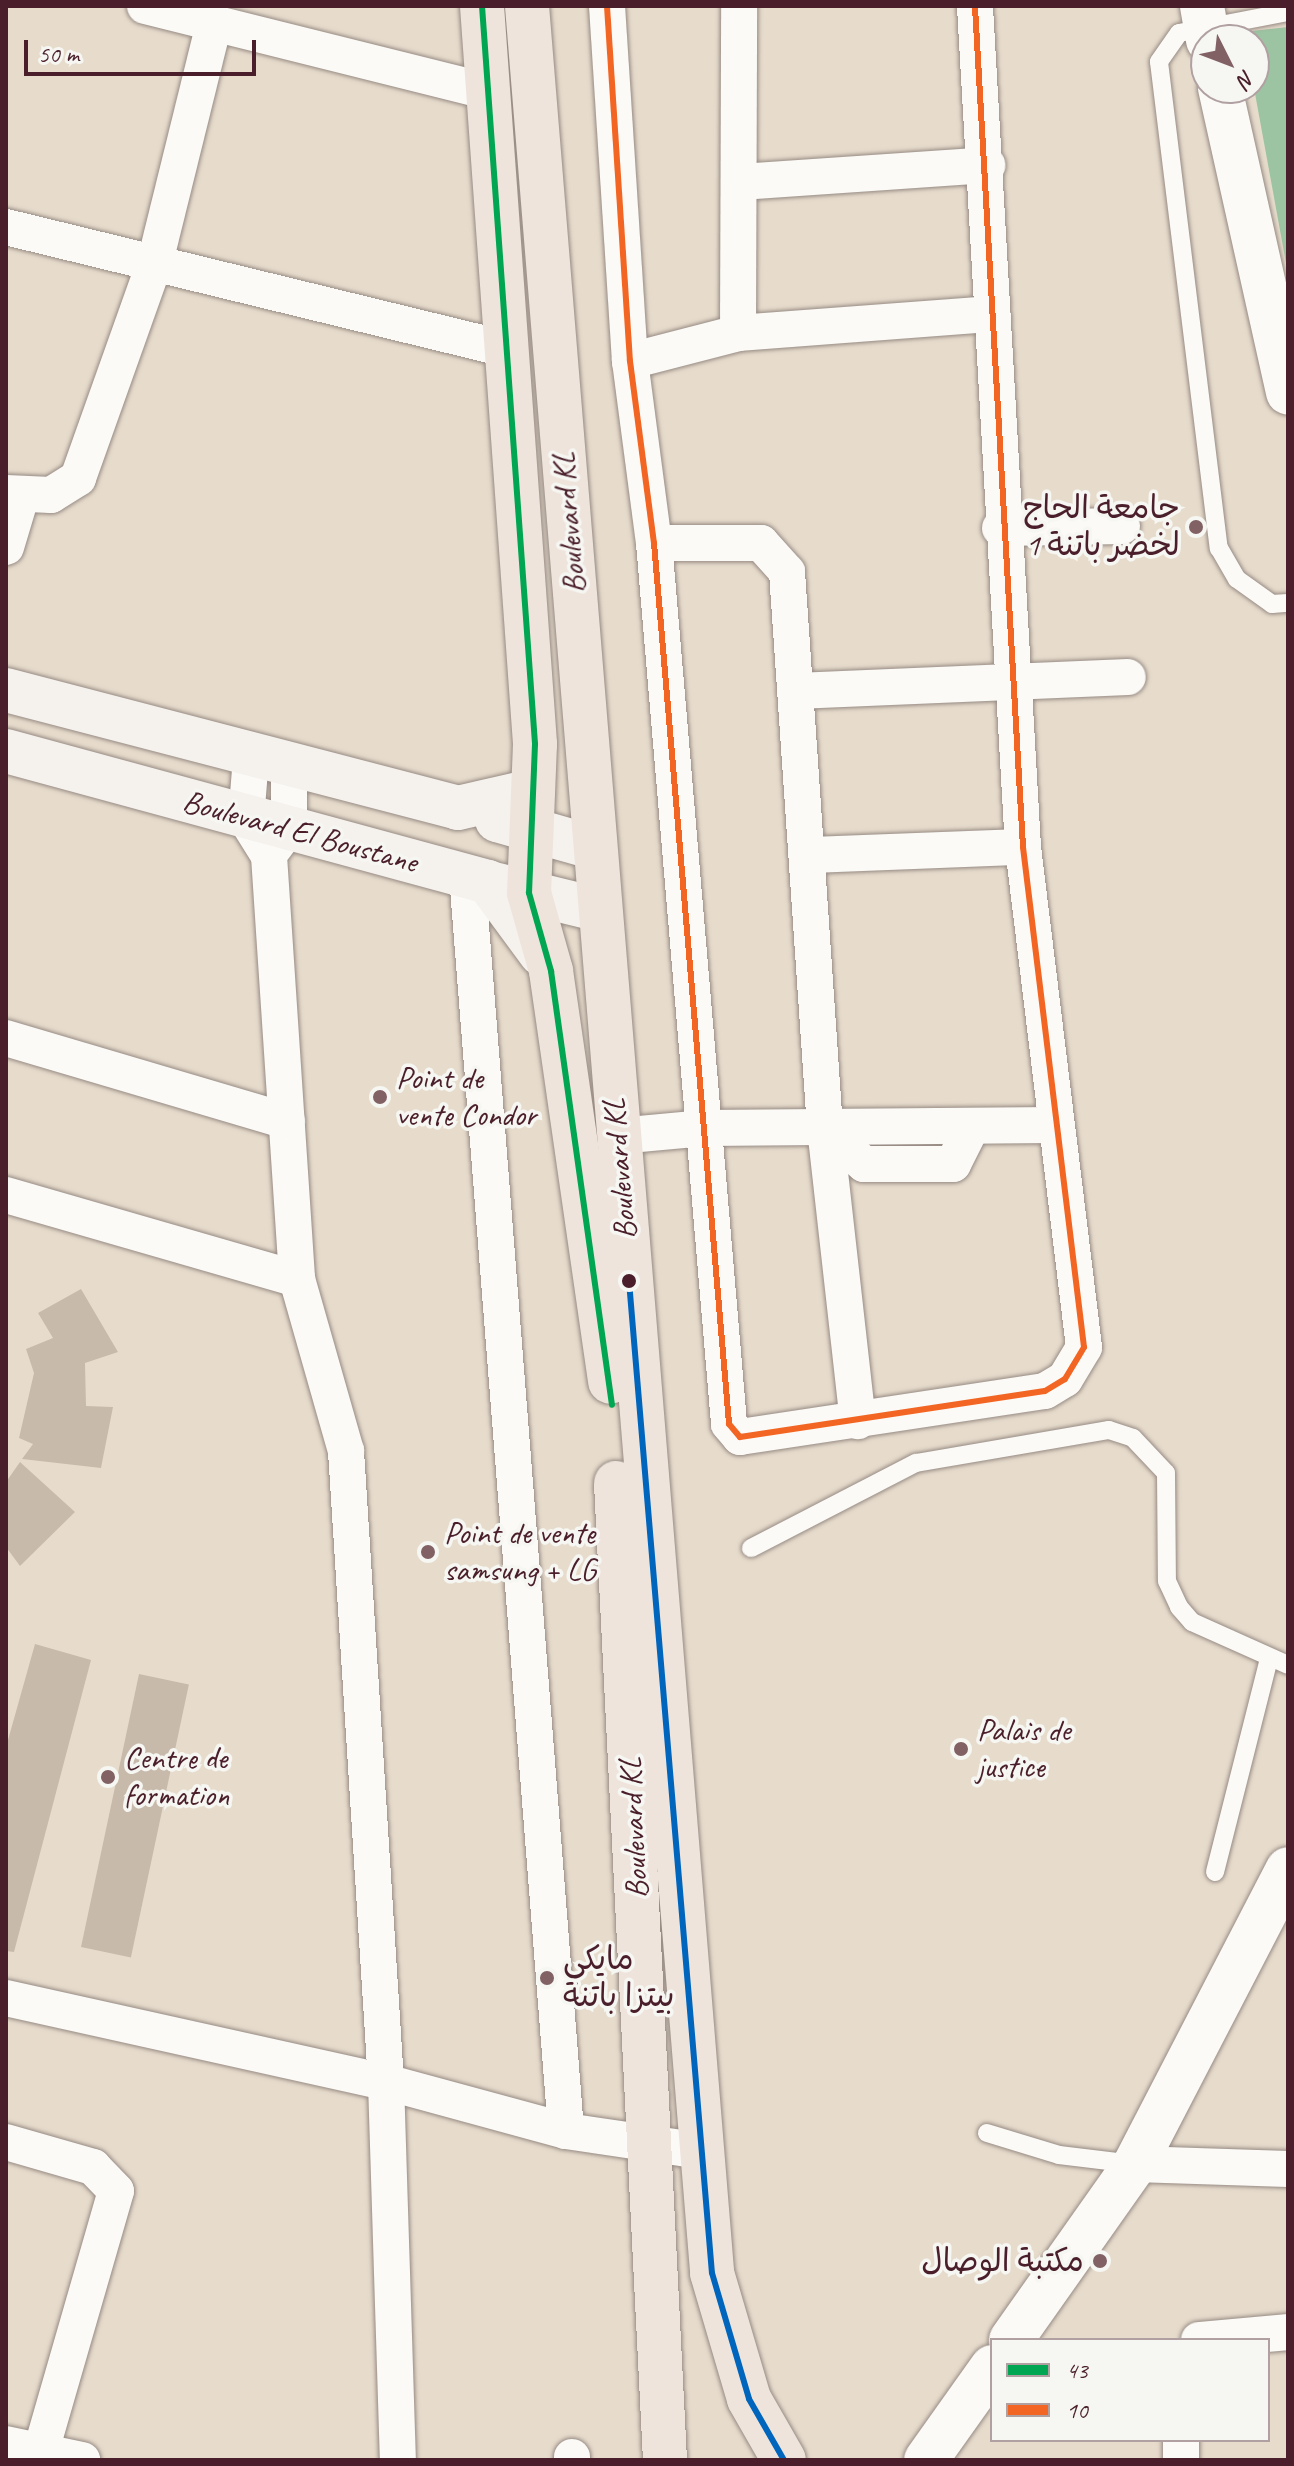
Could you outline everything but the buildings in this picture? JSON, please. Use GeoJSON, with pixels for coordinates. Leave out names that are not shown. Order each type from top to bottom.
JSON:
{"type":"FeatureCollection","features":[{"type":"Feature","properties":{"kind":"main road","name":"Boulevard KL"},"geometry":{"type":"LineString","coordinates":[[482,6],[491,92],[535,744],[530,811],[495,884],[551,971],[611,1390],[665,2460]]}},
{"type":"Feature","properties":{"kind":"main road","name":"Boulevard KL"},"geometry":{"type":"LineString","coordinates":[[527,6],[701,2151],[724,2330],[749,2399],[784,2460]]}},
{"type":"Feature","properties":{"kind":"main road"},"geometry":{"type":"LineString","coordinates":[[6,690],[270,764],[458,808],[530,811],[595,848]]}},
{"type":"Feature","properties":{"kind":"main road","name":"Boulevard El Boustane"},"geometry":{"type":"LineString","coordinates":[[6,751],[246,819],[279,842],[495,884],[600,910]]}},
{"type":"Feature","properties":{"kind":"street"},"geometry":{"type":"LineString","coordinates":[[145,6],[491,92]]}},
{"type":"Feature","properties":{"kind":"street"},"geometry":{"type":"LineString","coordinates":[[607,6],[630,361],[654,543],[731,1431],[740,1437],[1045,1391],[1075,1365],[1084,1347],[1054,1125],[1023,847],[1000,528],[987,165],[975,6]]}},
{"type":"Feature","properties":{"kind":"street"},"geometry":{"type":"LineString","coordinates":[[738,333],[739,6]]}},
{"type":"Feature","properties":{"kind":"street"},"geometry":{"type":"LineString","coordinates":[[6,547],[14,495],[51,495],[78,478],[155,262],[214,24]]}},
{"type":"Feature","properties":{"kind":"street"},"geometry":{"type":"LineString","coordinates":[[1224,104],[1288,392]]}},
{"type":"Feature","properties":{"kind":"street"},"geometry":{"type":"LineString","coordinates":[[740,182],[987,165]]}},
{"type":"Feature","properties":{"kind":"street"},"geometry":{"type":"LineString","coordinates":[[6,227],[506,349]]}},
{"type":"Feature","properties":{"kind":"street"},"geometry":{"type":"LineString","coordinates":[[630,361],[738,333],[992,314]]}},
{"type":"Feature","properties":{"kind":"street"},"geometry":{"type":"LineString","coordinates":[[1000,528],[1122,526]]}},
{"type":"Feature","properties":{"kind":"street"},"geometry":{"type":"LineString","coordinates":[[654,543],[761,543],[787,572],[836,1128],[858,1421]]}},
{"type":"Feature","properties":{"kind":"street"},"geometry":{"type":"LineString","coordinates":[[796,691],[1010,679],[1128,677]]}},
{"type":"Feature","properties":{"kind":"street"},"geometry":{"type":"LineString","coordinates":[[246,819],[270,764]]}},
{"type":"Feature","properties":{"kind":"street"},"geometry":{"type":"LineString","coordinates":[[270,764],[279,842],[287,1121],[297,1279],[346,1451],[386,2082],[398,2460]]}},
{"type":"Feature","properties":{"kind":"street"},"geometry":{"type":"LineString","coordinates":[[810,855],[1023,847]]}},
{"type":"Feature","properties":{"kind":"street"},"geometry":{"type":"LineString","coordinates":[[495,884],[566,2131]]}},
{"type":"Feature","properties":{"kind":"street"},"geometry":{"type":"LineString","coordinates":[[6,1038],[287,1121]]}},
{"type":"Feature","properties":{"kind":"street"},"geometry":{"type":"LineString","coordinates":[[836,1128],[849,1151],[864,1164],[953,1164],[966,1151],[972,1126],[1054,1125]]}},
{"type":"Feature","properties":{"kind":"street"},"geometry":{"type":"LineString","coordinates":[[618,1136],[705,1128],[836,1128]]}},
{"type":"Feature","properties":{"kind":"street"},"geometry":{"type":"LineString","coordinates":[[6,1195],[297,1279]]}},
{"type":"Feature","properties":{"kind":"street"},"geometry":{"type":"LineString","coordinates":[[1012,2338],[1135,2164],[1288,1869]]}},
{"type":"Feature","properties":{"kind":"street"},"geometry":{"type":"LineString","coordinates":[[6,1998],[386,2082],[566,2131],[650,2147],[701,2151]]}},
{"type":"Feature","properties":{"kind":"street"},"geometry":{"type":"LineString","coordinates":[[6,2142],[93,2167],[116,2191],[41,2451]]}},
{"type":"Feature","properties":{"kind":"street"},"geometry":{"type":"LineString","coordinates":[[1135,2164],[1288,2169]]}},
{"type":"Feature","properties":{"kind":"street"},"geometry":{"type":"LineString","coordinates":[[1221,2338],[1288,2332]]}},
{"type":"Feature","properties":{"kind":"street"},"geometry":{"type":"LineString","coordinates":[[926,2460],[990,2370]]}},
{"type":"Feature","properties":{"kind":"street"},"geometry":{"type":"LineString","coordinates":[[6,2444],[82,2460]]}},
{"type":"Feature","properties":{"kind":"lane"},"geometry":{"type":"LineString","coordinates":[[1288,12],[1205,23],[1179,33],[1159,62],[1219,548],[1237,579],[1272,604],[1288,603]]}},
{"type":"Feature","properties":{"kind":"lane"},"geometry":{"type":"LineString","coordinates":[[751,1548],[916,1463],[1109,1430],[1133,1438],[1166,1473],[1167,1581],[1179,1607],[1192,1622],[1288,1665]]}},
{"type":"Feature","properties":{"kind":"lane"},"geometry":{"type":"LineString","coordinates":[[1215,1872],[1269,1658]]}},
{"type":"Feature","properties":{"kind":"lane"},"geometry":{"type":"LineString","coordinates":[[987,2133],[1059,2155],[1135,2164]]}},
{"type":"Feature","properties":{"kind":"green space"},"geometry":{"type":"Polygon","coordinates":[[[1288,27],[1288,274],[1257,104],[1270,104],[1270,29],[1288,27]]]}},
{"type":"Feature","properties":{"kind":"transit line","name":"43"},"geometry":{"type":"LineString","coordinates":[[482,6],[535,744],[529,893],[551,971],[612,1405]]}},
{"type":"Feature","properties":{"kind":"transit line","name":"10"},"geometry":{"type":"LineString","coordinates":[[607,6],[630,361],[654,543],[729,1424],[740,1437],[1045,1391],[1065,1379],[1084,1347],[1023,847],[975,6]]}},
{"type":"Feature","properties":{"kind":"transit line"},"geometry":{"type":"LineString","coordinates":[[629,1281],[712,2273],[749,2399],[784,2460]]}},
{"type":"Feature","properties":{"kind":"place","name":"جامعة الحاج لخضر باتنة 1"},"geometry":{"type":"Point","coordinates":[1196,527]}},
{"type":"Feature","properties":{"kind":"place","name":"Point de vente Condor"},"geometry":{"type":"Point","coordinates":[380,1097]}},
{"type":"Feature","properties":{"kind":"place","name":"Point de vente samsung + LG"},"geometry":{"type":"Point","coordinates":[428,1552]}},
{"type":"Feature","properties":{"kind":"place","name":"Palais de justice"},"geometry":{"type":"Point","coordinates":[961,1749]}},
{"type":"Feature","properties":{"kind":"place","name":"Centre de formation"},"geometry":{"type":"Point","coordinates":[108,1777]}},
{"type":"Feature","properties":{"kind":"place","name":"مايكي بيتزا باتنة"},"geometry":{"type":"Point","coordinates":[547,1978]}},
{"type":"Feature","properties":{"kind":"place","name":"مكتبة الوصال"},"geometry":{"type":"Point","coordinates":[1100,2261]}}]}
